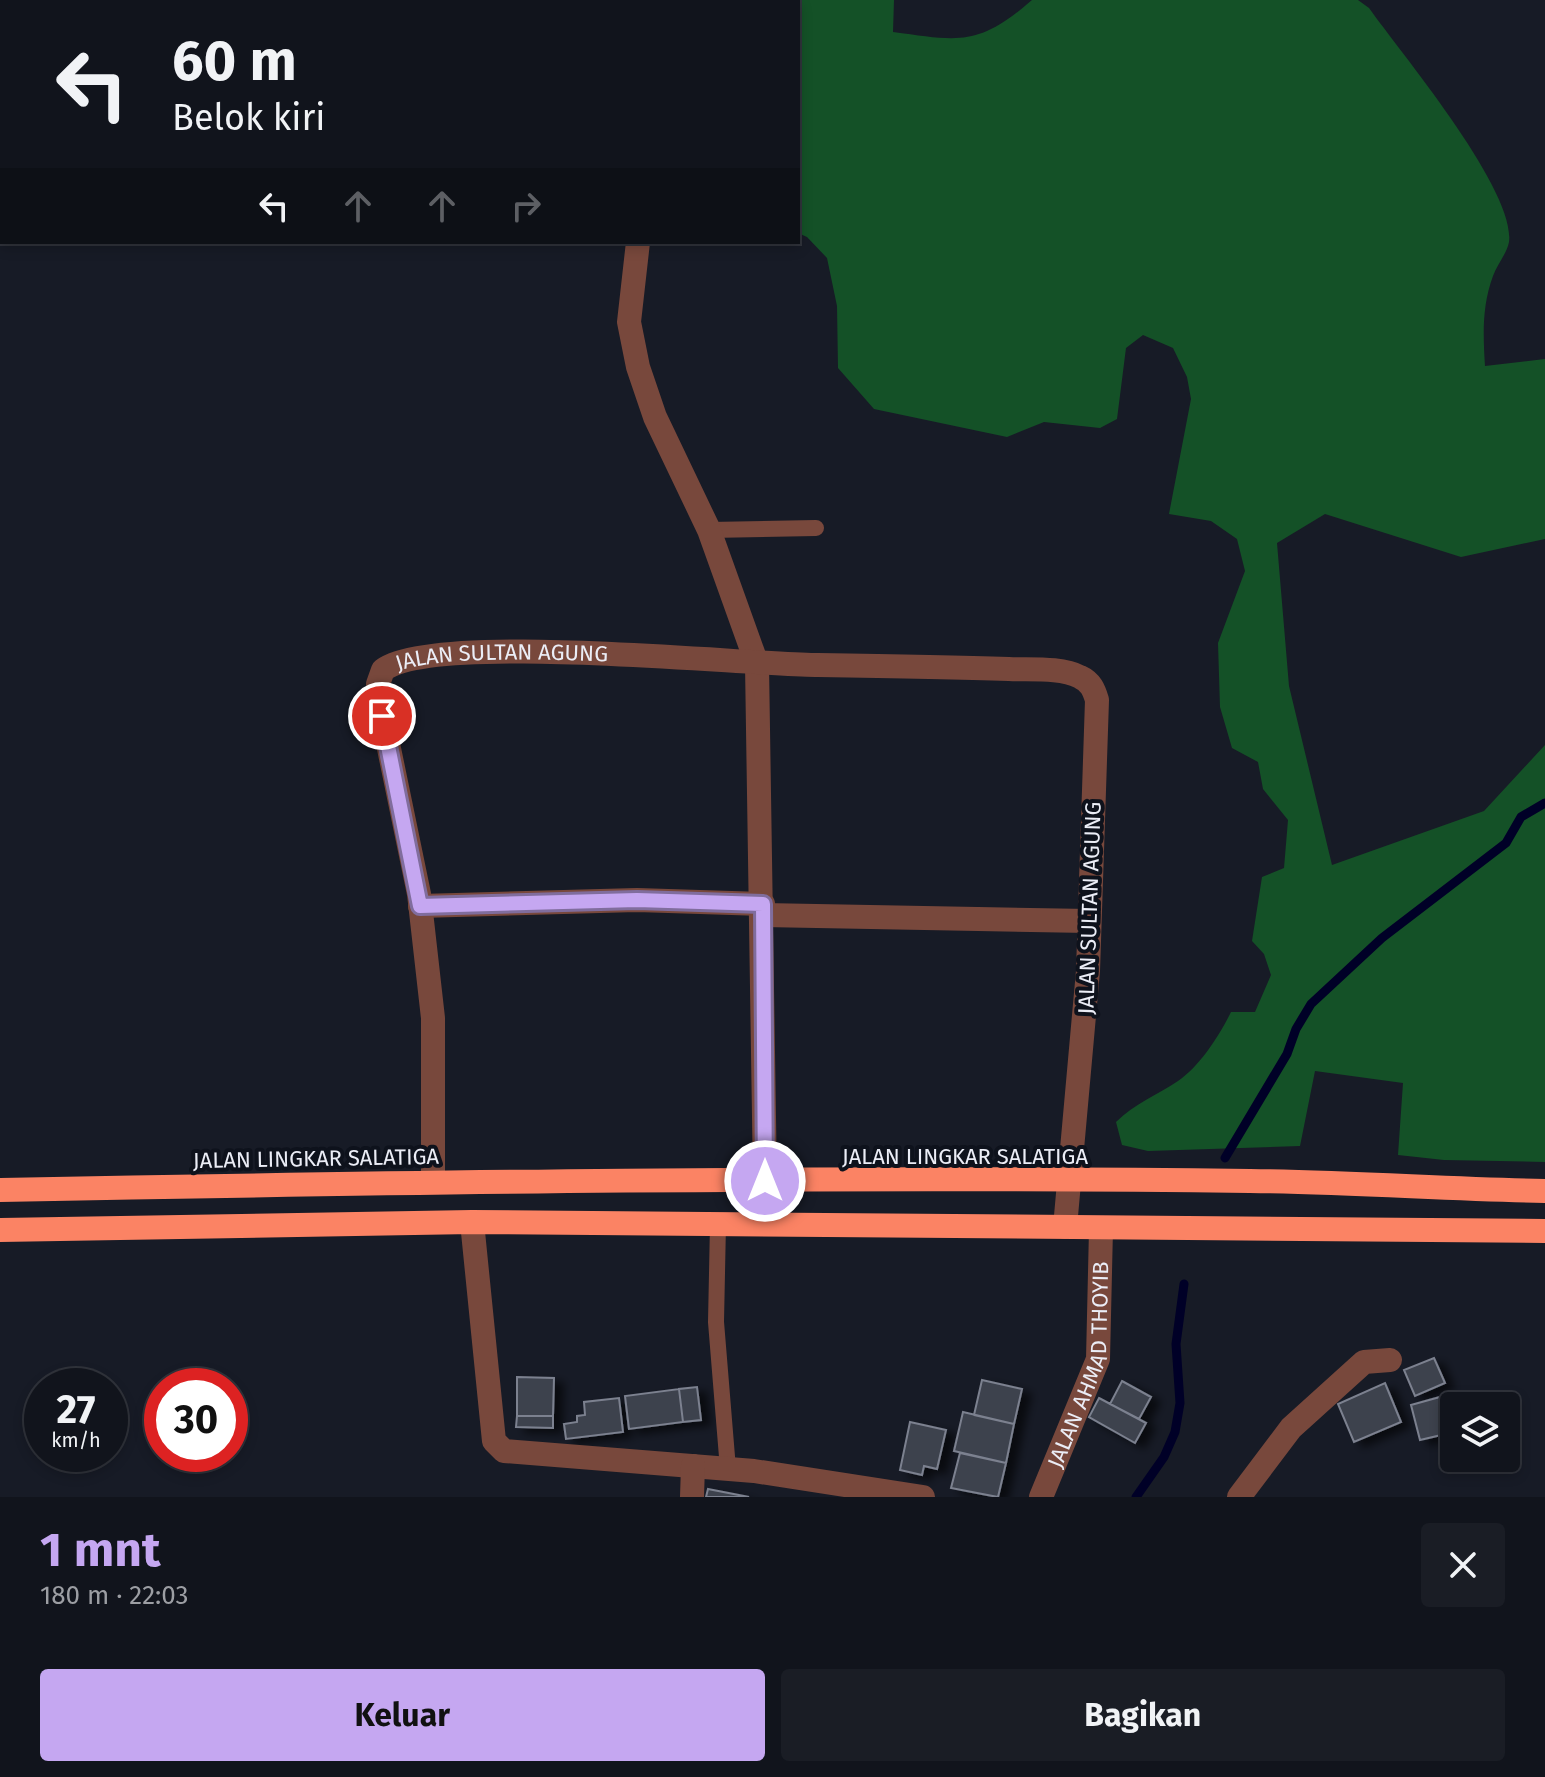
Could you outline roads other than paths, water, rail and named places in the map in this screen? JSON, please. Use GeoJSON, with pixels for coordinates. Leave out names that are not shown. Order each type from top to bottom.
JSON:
{"type":"FeatureCollection","features":[{"type":"Feature","properties":{"kind":"highway","name":"JALAN LINGKAR SALATIGA"},"geometry":{"type":"LineString","coordinates":[[0,1190],[433,1181],[1251,1181],[1545,1191]]}},
{"type":"Feature","properties":{"kind":"highway"},"geometry":{"type":"LineString","coordinates":[[1495,1190],[1499,1231]]}},
{"type":"Feature","properties":{"kind":"highway"},"geometry":{"type":"LineString","coordinates":[[0,1230],[472,1222],[1545,1231]]}},
{"type":"Feature","properties":{"kind":"street"},"geometry":{"type":"LineString","coordinates":[[638,244],[629,322],[631,341],[655,417],[709,530],[757,664],[765,1181]]}},
{"type":"Feature","properties":{"kind":"street","name":"JALAN SULTAN AGUNG"},"geometry":{"type":"LineString","coordinates":[[433,1181],[433,1018],[420,906],[379,700],[379,676],[389,665],[430,653],[499,651],[757,664],[1033,670],[1069,673],[1084,679],[1094,689],[1097,700],[1089,921],[1072,1182],[1065,1227]]}},
{"type":"Feature","properties":{"kind":"street"},"geometry":{"type":"LineString","coordinates":[[420,906],[637,900],[763,910],[1089,921]]}},
{"type":"Feature","properties":{"kind":"street"},"geometry":{"type":"LineString","coordinates":[[472,1222],[494,1441],[512,1453],[728,1469],[923,1497]]}},
{"type":"Feature","properties":{"kind":"street","name":"JALAN AHMAD THOYIB"},"geometry":{"type":"LineString","coordinates":[[1041,1497],[1098,1359],[1101,1229]]}},
{"type":"Feature","properties":{"kind":"street"},"geometry":{"type":"LineString","coordinates":[[1239,1497],[1291,1428],[1364,1362],[1390,1360]]}},
{"type":"Feature","properties":{"kind":"street"},"geometry":{"type":"LineString","coordinates":[[692,1497],[693,1466]]}},
{"type":"Feature","properties":{"kind":"lane"},"geometry":{"type":"LineString","coordinates":[[709,530],[816,528]]}},
{"type":"Feature","properties":{"kind":"lane"},"geometry":{"type":"LineString","coordinates":[[718,1224],[716,1322],[728,1469]]}},
{"type":"Feature","properties":{"kind":"waterway"},"geometry":{"type":"LineString","coordinates":[[1225,1158],[1287,1054],[1296,1029],[1311,1004],[1382,938],[1506,843],[1521,817],[1545,803]]}},
{"type":"Feature","properties":{"kind":"waterway"},"geometry":{"type":"LineString","coordinates":[[1136,1497],[1164,1457],[1175,1432],[1180,1403],[1176,1344],[1184,1284]]}}]}
